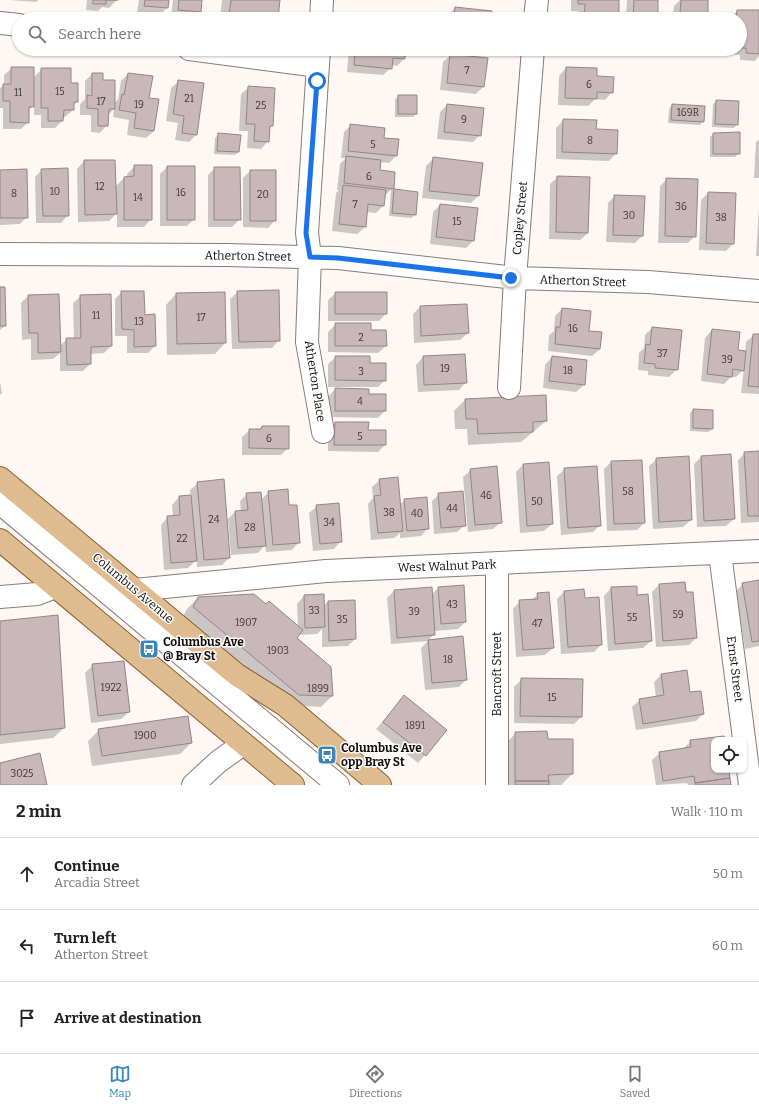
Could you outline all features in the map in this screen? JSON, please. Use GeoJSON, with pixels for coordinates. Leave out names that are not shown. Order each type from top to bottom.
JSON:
{"type":"FeatureCollection","features":[{"type":"Feature","properties":{"kind":"main road","name":"Columbus Avenue"},"geometry":{"type":"LineString","coordinates":[[0,478],[237,674],[285,705],[380,785]]}},
{"type":"Feature","properties":{"kind":"main road"},"geometry":{"type":"LineString","coordinates":[[0,540],[293,785]]}},
{"type":"Feature","properties":{"kind":"street"},"geometry":{"type":"LineString","coordinates":[[321,12],[322,0]]}},
{"type":"Feature","properties":{"kind":"street"},"geometry":{"type":"LineString","coordinates":[[536,12],[537,0]]}},
{"type":"Feature","properties":{"kind":"street"},"geometry":{"type":"LineString","coordinates":[[0,23],[12,24]]}},
{"type":"Feature","properties":{"kind":"street"},"geometry":{"type":"LineString","coordinates":[[289,56],[318,58]]}},
{"type":"Feature","properties":{"kind":"street","name":"Copley Street"},"geometry":{"type":"LineString","coordinates":[[509,388],[515,278],[532,56]]}},
{"type":"Feature","properties":{"kind":"street","name":"Atherton Place"},"geometry":{"type":"LineString","coordinates":[[318,58],[306,233],[310,257],[307,342],[323,432]]}},
{"type":"Feature","properties":{"kind":"street","name":"Atherton Street"},"geometry":{"type":"LineString","coordinates":[[0,254],[226,254],[338,258],[515,278],[648,282],[759,291]]}},
{"type":"Feature","properties":{"kind":"street","name":"Columbus Avenue"},"geometry":{"type":"LineString","coordinates":[[0,503],[338,785]]}},
{"type":"Feature","properties":{"kind":"street","name":"West Walnut Park"},"geometry":{"type":"LineString","coordinates":[[135,590],[326,571],[759,551]]}},
{"type":"Feature","properties":{"kind":"street","name":"Ernst Street"},"geometry":{"type":"LineString","coordinates":[[720,553],[750,785]]}},
{"type":"Feature","properties":{"kind":"street","name":"Bancroft Street"},"geometry":{"type":"LineString","coordinates":[[497,564],[497,785]]}},
{"type":"Feature","properties":{"kind":"street"},"geometry":{"type":"LineString","coordinates":[[0,597],[37,594],[55,587]]}},
{"type":"Feature","properties":{"kind":"street"},"geometry":{"type":"LineString","coordinates":[[193,785],[218,762],[243,744]]}},
{"type":"Feature","properties":{"kind":"building"},"geometry":{"type":"Polygon","coordinates":[[[93,0],[106,0],[106,4],[93,4],[93,0]]]}},
{"type":"Feature","properties":{"kind":"building"},"geometry":{"type":"Polygon","coordinates":[[[145,0],[169,0],[168,8],[144,6],[145,0]]]}},
{"type":"Feature","properties":{"kind":"building"},"geometry":{"type":"Polygon","coordinates":[[[179,0],[202,0],[201,12],[178,10],[179,0]]]}},
{"type":"Feature","properties":{"kind":"building"},"geometry":{"type":"Polygon","coordinates":[[[231,0],[280,0],[279,12],[229,12],[231,0]]]}},
{"type":"Feature","properties":{"kind":"building"},"geometry":{"type":"Polygon","coordinates":[[[578,0],[619,0],[619,12],[584,12],[585,4],[578,4],[578,0]]]}},
{"type":"Feature","properties":{"kind":"building"},"geometry":{"type":"Polygon","coordinates":[[[634,0],[658,0],[658,12],[633,12],[634,0]]]}},
{"type":"Feature","properties":{"kind":"building"},"geometry":{"type":"Polygon","coordinates":[[[681,0],[708,0],[708,12],[680,12],[681,0]]]}},
{"type":"Feature","properties":{"kind":"building"},"geometry":{"type":"Polygon","coordinates":[[[455,7],[492,11],[492,12],[455,12],[455,7]]]}},
{"type":"Feature","properties":{"kind":"building"},"geometry":{"type":"Polygon","coordinates":[[[737,10],[759,10],[759,54],[747,53],[747,12],[737,12],[737,10]]]}},
{"type":"Feature","properties":{"kind":"building"},"geometry":{"type":"Polygon","coordinates":[[[355,56],[405,56],[405,59],[393,58],[392,69],[354,65],[355,56]]]}},
{"type":"Feature","properties":{"kind":"building"},"geometry":{"type":"Polygon","coordinates":[[[450,56],[488,58],[484,87],[447,83],[450,56]]]}},
{"type":"Feature","properties":{"kind":"building"},"geometry":{"type":"Polygon","coordinates":[[[11,67],[34,67],[34,107],[29,107],[29,123],[10,122],[10,101],[3,101],[3,84],[11,84],[11,67]]]}},
{"type":"Feature","properties":{"kind":"building"},"geometry":{"type":"Polygon","coordinates":[[[566,67],[597,68],[597,76],[614,77],[613,93],[597,92],[597,99],[565,98],[566,67]]]}},
{"type":"Feature","properties":{"kind":"building"},"geometry":{"type":"Polygon","coordinates":[[[41,68],[71,68],[71,83],[78,83],[78,102],[74,102],[74,110],[64,110],[63,121],[48,121],[48,108],[41,108],[41,68]]]}},
{"type":"Feature","properties":{"kind":"building"},"geometry":{"type":"Polygon","coordinates":[[[92,73],[103,73],[103,80],[115,80],[115,109],[109,109],[108,126],[98,126],[98,109],[87,108],[87,95],[92,96],[92,73]]]}},
{"type":"Feature","properties":{"kind":"building"},"geometry":{"type":"Polygon","coordinates":[[[128,73],[153,76],[149,98],[159,99],[154,131],[134,128],[136,113],[119,110],[122,94],[124,95],[128,73]]]}},
{"type":"Feature","properties":{"kind":"building"},"geometry":{"type":"Polygon","coordinates":[[[178,80],[204,83],[197,135],[182,133],[184,116],[173,114],[178,80]]]}},
{"type":"Feature","properties":{"kind":"building"},"geometry":{"type":"Polygon","coordinates":[[[248,86],[275,88],[273,126],[270,126],[269,142],[254,141],[255,124],[246,124],[248,86]]]}},
{"type":"Feature","properties":{"kind":"building"},"geometry":{"type":"Polygon","coordinates":[[[398,95],[417,95],[417,114],[398,114],[398,95]]]}},
{"type":"Feature","properties":{"kind":"building"},"geometry":{"type":"Polygon","coordinates":[[[716,100],[739,101],[738,125],[715,124],[716,100]]]}},
{"type":"Feature","properties":{"kind":"building"},"geometry":{"type":"Polygon","coordinates":[[[447,104],[484,108],[481,136],[444,132],[447,104]]]}},
{"type":"Feature","properties":{"kind":"building"},"geometry":{"type":"Polygon","coordinates":[[[672,104],[705,106],[704,122],[671,120],[672,104]]]}},
{"type":"Feature","properties":{"kind":"building"},"geometry":{"type":"Polygon","coordinates":[[[563,119],[597,120],[596,129],[618,130],[617,154],[562,152],[563,119]]]}},
{"type":"Feature","properties":{"kind":"building"},"geometry":{"type":"Polygon","coordinates":[[[350,124],[385,128],[384,138],[399,139],[397,156],[348,151],[350,124]]]}},
{"type":"Feature","properties":{"kind":"building"},"geometry":{"type":"Polygon","coordinates":[[[740,132],[740,154],[713,154],[713,133],[740,132]]]}},
{"type":"Feature","properties":{"kind":"building"},"geometry":{"type":"Polygon","coordinates":[[[218,133],[241,135],[239,152],[217,151],[218,133]]]}},
{"type":"Feature","properties":{"kind":"building"},"geometry":{"type":"Polygon","coordinates":[[[346,156],[381,160],[380,170],[395,172],[394,189],[344,183],[346,156]]]}},
{"type":"Feature","properties":{"kind":"building"},"geometry":{"type":"Polygon","coordinates":[[[433,157],[483,163],[479,196],[429,191],[433,157]]]}},
{"type":"Feature","properties":{"kind":"building"},"geometry":{"type":"Polygon","coordinates":[[[84,160],[115,160],[117,214],[85,215],[84,160]]]}},
{"type":"Feature","properties":{"kind":"building"},"geometry":{"type":"Polygon","coordinates":[[[134,165],[152,165],[152,220],[124,220],[124,177],[134,176],[134,165]]]}},
{"type":"Feature","properties":{"kind":"building"},"geometry":{"type":"Polygon","coordinates":[[[167,166],[195,166],[195,220],[167,220],[167,166]]]}},
{"type":"Feature","properties":{"kind":"building"},"geometry":{"type":"Polygon","coordinates":[[[214,167],[240,167],[241,220],[214,220],[214,167]]]}},
{"type":"Feature","properties":{"kind":"building"},"geometry":{"type":"Polygon","coordinates":[[[68,168],[69,216],[43,216],[41,169],[68,168]]]}},
{"type":"Feature","properties":{"kind":"building"},"geometry":{"type":"Polygon","coordinates":[[[27,169],[28,218],[0,218],[0,170],[27,169]]]}},
{"type":"Feature","properties":{"kind":"building"},"geometry":{"type":"Polygon","coordinates":[[[250,170],[276,170],[276,221],[250,221],[250,170]]]}},
{"type":"Feature","properties":{"kind":"building"},"geometry":{"type":"Polygon","coordinates":[[[557,176],[590,177],[588,233],[556,232],[557,176]]]}},
{"type":"Feature","properties":{"kind":"building"},"geometry":{"type":"Polygon","coordinates":[[[666,178],[698,179],[696,237],[665,236],[666,178]]]}},
{"type":"Feature","properties":{"kind":"building"},"geometry":{"type":"Polygon","coordinates":[[[343,185],[386,190],[384,206],[368,204],[366,227],[339,224],[343,185]]]}},
{"type":"Feature","properties":{"kind":"building"},"geometry":{"type":"Polygon","coordinates":[[[394,189],[418,192],[416,215],[392,213],[394,189]]]}},
{"type":"Feature","properties":{"kind":"building"},"geometry":{"type":"Polygon","coordinates":[[[708,192],[736,193],[734,244],[706,243],[708,192]]]}},
{"type":"Feature","properties":{"kind":"building"},"geometry":{"type":"Polygon","coordinates":[[[614,195],[645,196],[643,236],[613,235],[614,195]]]}},
{"type":"Feature","properties":{"kind":"building"},"geometry":{"type":"Polygon","coordinates":[[[440,204],[478,208],[474,241],[436,237],[440,204]]]}},
{"type":"Feature","properties":{"kind":"building"},"geometry":{"type":"Polygon","coordinates":[[[0,287],[5,287],[6,326],[0,326],[0,287]]]}},
{"type":"Feature","properties":{"kind":"building"},"geometry":{"type":"Polygon","coordinates":[[[279,290],[280,341],[239,342],[237,291],[279,290]]]}},
{"type":"Feature","properties":{"kind":"building"},"geometry":{"type":"Polygon","coordinates":[[[121,291],[144,291],[145,315],[155,314],[156,346],[134,347],[134,330],[122,329],[121,291]]]}},
{"type":"Feature","properties":{"kind":"building"},"geometry":{"type":"Polygon","coordinates":[[[225,292],[226,343],[177,344],[176,293],[225,292]]]}},
{"type":"Feature","properties":{"kind":"building"},"geometry":{"type":"Polygon","coordinates":[[[335,292],[387,292],[387,314],[335,314],[335,292]]]}},
{"type":"Feature","properties":{"kind":"building"},"geometry":{"type":"Polygon","coordinates":[[[59,294],[61,352],[38,353],[38,333],[29,333],[28,295],[59,294]]]}},
{"type":"Feature","properties":{"kind":"building"},"geometry":{"type":"Polygon","coordinates":[[[111,294],[112,346],[91,347],[91,364],[67,365],[66,338],[81,338],[80,295],[111,294]]]}},
{"type":"Feature","properties":{"kind":"building"},"geometry":{"type":"Polygon","coordinates":[[[467,304],[469,333],[421,336],[420,306],[467,304]]]}},
{"type":"Feature","properties":{"kind":"building"},"geometry":{"type":"Polygon","coordinates":[[[562,308],[591,311],[589,331],[602,332],[600,349],[555,344],[556,327],[560,327],[562,308]]]}},
{"type":"Feature","properties":{"kind":"building"},"geometry":{"type":"Polygon","coordinates":[[[335,323],[371,323],[371,330],[386,330],[387,346],[335,346],[335,323]]]}},
{"type":"Feature","properties":{"kind":"building"},"geometry":{"type":"Polygon","coordinates":[[[652,327],[682,330],[678,370],[655,368],[655,364],[644,363],[646,344],[650,345],[652,327]]]}},
{"type":"Feature","properties":{"kind":"building"},"geometry":{"type":"Polygon","coordinates":[[[712,329],[740,332],[738,350],[746,351],[744,371],[733,369],[732,377],[707,374],[712,329]]]}},
{"type":"Feature","properties":{"kind":"building"},"geometry":{"type":"Polygon","coordinates":[[[753,334],[759,334],[759,387],[748,386],[753,334]]]}},
{"type":"Feature","properties":{"kind":"building"},"geometry":{"type":"Polygon","coordinates":[[[465,354],[467,383],[424,385],[423,356],[465,354]]]}},
{"type":"Feature","properties":{"kind":"building"},"geometry":{"type":"Polygon","coordinates":[[[335,356],[370,356],[370,363],[386,363],[386,381],[335,380],[335,356]]]}},
{"type":"Feature","properties":{"kind":"building"},"geometry":{"type":"Polygon","coordinates":[[[552,356],[587,360],[585,385],[549,381],[552,356]]]}},
{"type":"Feature","properties":{"kind":"building"},"geometry":{"type":"Polygon","coordinates":[[[335,388],[369,389],[369,394],[386,394],[386,411],[335,411],[335,388]]]}},
{"type":"Feature","properties":{"kind":"building"},"geometry":{"type":"Polygon","coordinates":[[[546,395],[547,421],[533,422],[533,432],[478,434],[477,419],[466,419],[465,399],[546,395]]]}},
{"type":"Feature","properties":{"kind":"building"},"geometry":{"type":"Polygon","coordinates":[[[693,409],[713,410],[713,429],[693,428],[693,409]]]}},
{"type":"Feature","properties":{"kind":"building"},"geometry":{"type":"Polygon","coordinates":[[[335,422],[369,422],[368,430],[386,430],[386,445],[334,445],[335,422]]]}},
{"type":"Feature","properties":{"kind":"building"},"geometry":{"type":"Polygon","coordinates":[[[262,426],[289,426],[289,449],[249,448],[249,429],[261,429],[262,426]]]}},
{"type":"Feature","properties":{"kind":"building"},"geometry":{"type":"Polygon","coordinates":[[[759,451],[759,516],[748,516],[744,452],[759,451]]]}},
{"type":"Feature","properties":{"kind":"building"},"geometry":{"type":"Polygon","coordinates":[[[731,454],[735,519],[704,521],[701,456],[731,454]]]}},
{"type":"Feature","properties":{"kind":"building"},"geometry":{"type":"Polygon","coordinates":[[[689,456],[692,520],[659,522],[656,458],[689,456]]]}},
{"type":"Feature","properties":{"kind":"building"},"geometry":{"type":"Polygon","coordinates":[[[642,460],[645,523],[614,524],[611,461],[642,460]]]}},
{"type":"Feature","properties":{"kind":"building"},"geometry":{"type":"Polygon","coordinates":[[[549,462],[553,524],[527,526],[523,464],[549,462]]]}},
{"type":"Feature","properties":{"kind":"building"},"geometry":{"type":"Polygon","coordinates":[[[497,466],[502,523],[475,525],[470,469],[497,466]]]}},
{"type":"Feature","properties":{"kind":"building"},"geometry":{"type":"Polygon","coordinates":[[[597,466],[601,526],[568,528],[564,468],[597,466]]]}},
{"type":"Feature","properties":{"kind":"building"},"geometry":{"type":"Polygon","coordinates":[[[398,477],[403,531],[378,533],[374,496],[381,495],[379,479],[398,477]]]}},
{"type":"Feature","properties":{"kind":"building"},"geometry":{"type":"Polygon","coordinates":[[[224,479],[230,558],[204,560],[197,482],[224,479]]]}},
{"type":"Feature","properties":{"kind":"building"},"geometry":{"type":"Polygon","coordinates":[[[288,489],[289,505],[297,505],[300,543],[273,545],[268,491],[288,489]]]}},
{"type":"Feature","properties":{"kind":"building"},"geometry":{"type":"Polygon","coordinates":[[[463,491],[466,526],[441,528],[438,493],[463,491]]]}},
{"type":"Feature","properties":{"kind":"building"},"geometry":{"type":"Polygon","coordinates":[[[261,492],[266,546],[238,548],[235,511],[248,510],[246,493],[261,492]]]}},
{"type":"Feature","properties":{"kind":"building"},"geometry":{"type":"Polygon","coordinates":[[[191,495],[197,561],[171,563],[167,516],[180,515],[179,496],[191,495]]]}},
{"type":"Feature","properties":{"kind":"building"},"geometry":{"type":"Polygon","coordinates":[[[427,497],[429,529],[407,531],[404,499],[427,497]]]}},
{"type":"Feature","properties":{"kind":"building"},"geometry":{"type":"Polygon","coordinates":[[[339,503],[342,542],[320,544],[316,505],[339,503]]]}},
{"type":"Feature","properties":{"kind":"building"},"geometry":{"type":"Polygon","coordinates":[[[759,580],[759,641],[752,642],[742,583],[759,580]]]}},
{"type":"Feature","properties":{"kind":"building"},"geometry":{"type":"Polygon","coordinates":[[[685,582],[686,592],[693,592],[697,638],[663,641],[659,584],[685,582]]]}},
{"type":"Feature","properties":{"kind":"building"},"geometry":{"type":"Polygon","coordinates":[[[464,585],[466,622],[441,624],[438,587],[464,585]]]}},
{"type":"Feature","properties":{"kind":"building"},"geometry":{"type":"Polygon","coordinates":[[[637,586],[637,595],[648,594],[652,641],[615,644],[611,587],[637,586]]]}},
{"type":"Feature","properties":{"kind":"building"},"geometry":{"type":"Polygon","coordinates":[[[432,587],[435,635],[397,638],[394,590],[432,587]]]}},
{"type":"Feature","properties":{"kind":"building"},"geometry":{"type":"Polygon","coordinates":[[[584,589],[585,598],[599,597],[602,645],[568,647],[564,591],[584,589]]]}},
{"type":"Feature","properties":{"kind":"building"},"geometry":{"type":"Polygon","coordinates":[[[549,592],[554,648],[523,650],[519,600],[538,599],[537,593],[549,592]]]}},
{"type":"Feature","properties":{"kind":"building"},"geometry":{"type":"Polygon","coordinates":[[[254,594],[266,604],[269,601],[303,630],[297,638],[331,667],[333,696],[299,695],[193,607],[198,597],[254,594]]]}},
{"type":"Feature","properties":{"kind":"building"},"geometry":{"type":"Polygon","coordinates":[[[324,594],[325,627],[305,628],[304,595],[324,594]]]}},
{"type":"Feature","properties":{"kind":"building"},"geometry":{"type":"Polygon","coordinates":[[[355,600],[356,639],[329,641],[328,601],[355,600]]]}},
{"type":"Feature","properties":{"kind":"building"},"geometry":{"type":"Polygon","coordinates":[[[58,615],[65,728],[0,735],[0,621],[58,615]]]}},
{"type":"Feature","properties":{"kind":"building"},"geometry":{"type":"Polygon","coordinates":[[[463,636],[467,680],[432,683],[428,640],[463,636]]]}},
{"type":"Feature","properties":{"kind":"building"},"geometry":{"type":"Polygon","coordinates":[[[124,661],[130,712],[98,716],[92,664],[124,661]]]}},
{"type":"Feature","properties":{"kind":"building"},"geometry":{"type":"Polygon","coordinates":[[[687,670],[690,692],[701,691],[704,714],[643,724],[639,699],[664,695],[661,674],[687,670]]]}},
{"type":"Feature","properties":{"kind":"building"},"geometry":{"type":"Polygon","coordinates":[[[521,678],[583,679],[582,717],[520,716],[521,678]]]}},
{"type":"Feature","properties":{"kind":"building"},"geometry":{"type":"Polygon","coordinates":[[[404,695],[447,730],[426,756],[383,722],[404,695]]]}},
{"type":"Feature","properties":{"kind":"building"},"geometry":{"type":"Polygon","coordinates":[[[188,716],[192,743],[102,756],[98,729],[188,716]]]}},
{"type":"Feature","properties":{"kind":"building"},"geometry":{"type":"Polygon","coordinates":[[[547,731],[548,739],[573,739],[573,774],[548,775],[549,781],[515,781],[515,732],[547,731]]]}},
{"type":"Feature","properties":{"kind":"building"},"geometry":{"type":"Polygon","coordinates":[[[711,738],[711,773],[729,773],[730,778],[695,783],[694,776],[663,781],[659,752],[691,747],[690,740],[711,738]]]}},
{"type":"Feature","properties":{"kind":"building"},"geometry":{"type":"Polygon","coordinates":[[[40,753],[47,785],[0,785],[0,763],[40,753]]]}},
{"type":"Feature","properties":{"kind":"building"},"geometry":{"type":"Polygon","coordinates":[[[730,778],[731,785],[696,785],[695,783],[730,778]]]}},
{"type":"Feature","properties":{"kind":"building"},"geometry":{"type":"Polygon","coordinates":[[[515,781],[549,781],[549,785],[515,785],[515,781]]]}},
{"type":"Feature","properties":{"kind":"place","name":"Columbus Ave @ Bray St"},"geometry":{"type":"Point","coordinates":[149,649]}},
{"type":"Feature","properties":{"kind":"place","name":"Columbus Ave opp Bray St"},"geometry":{"type":"Point","coordinates":[327,755]}},
{"type":"Feature","properties":{"kind":"route"},"geometry":{"type":"LineString","coordinates":[[317,81],[306,233],[310,257],[338,258],[407,265],[511,278]]}}]}
